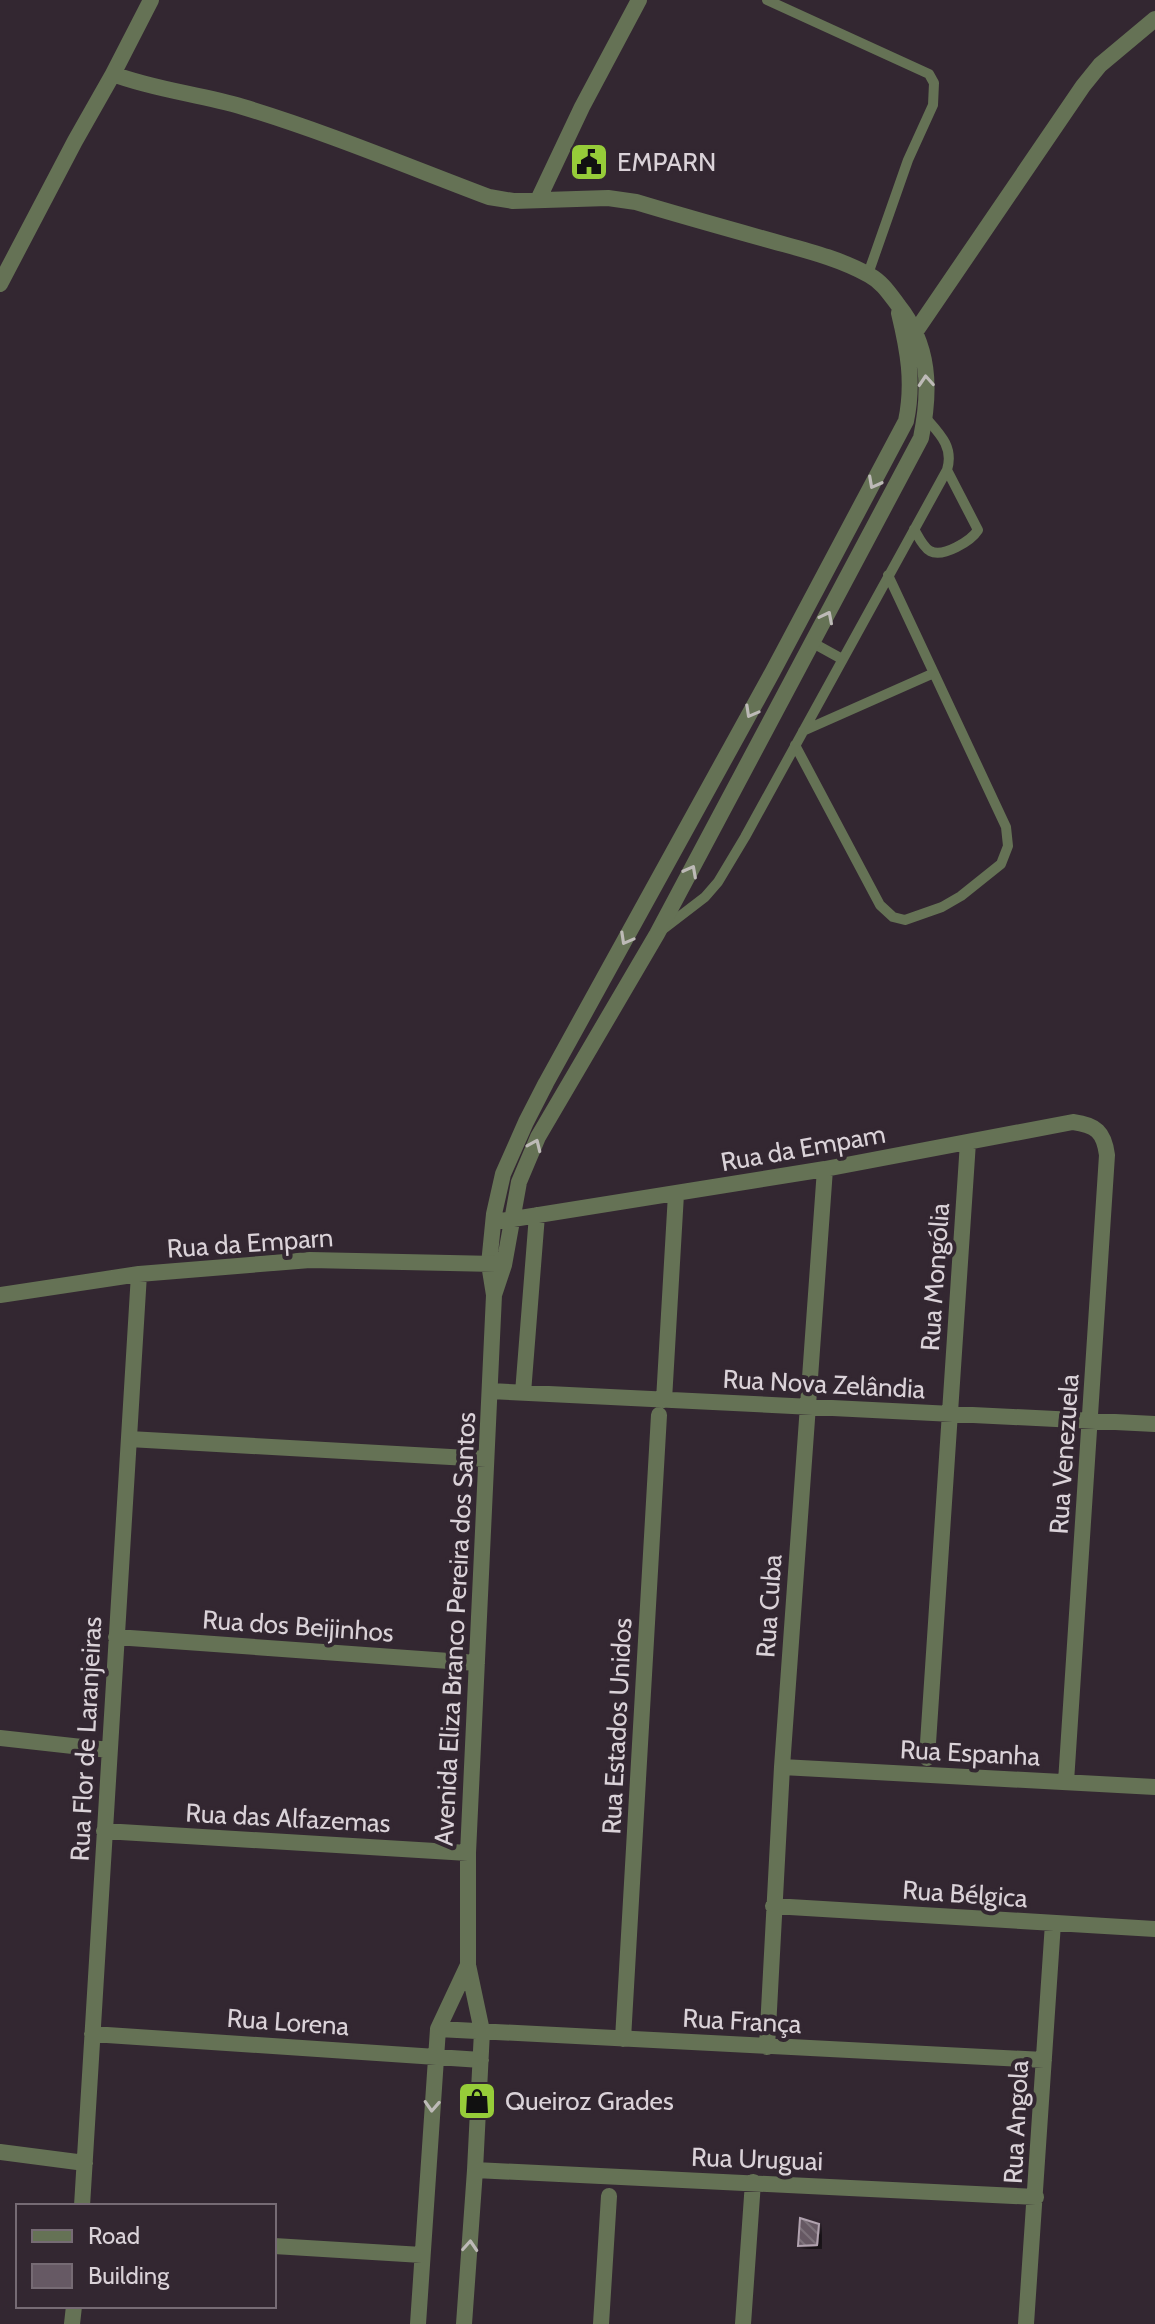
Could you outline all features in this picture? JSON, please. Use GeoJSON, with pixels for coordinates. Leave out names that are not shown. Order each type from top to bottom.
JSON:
{"type":"FeatureCollection","features":[{"type":"Feature","properties":{"kind":"street"},"geometry":{"type":"LineString","coordinates":[[0,284],[151,0]]}},
{"type":"Feature","properties":{"kind":"street"},"geometry":{"type":"LineString","coordinates":[[538,200],[582,107],[639,0]]}},
{"type":"Feature","properties":{"kind":"street"},"geometry":{"type":"LineString","coordinates":[[916,331],[1083,86],[1100,65],[1155,19]]}},
{"type":"Feature","properties":{"kind":"street"},"geometry":{"type":"LineString","coordinates":[[113,74],[253,110],[489,197],[513,201],[608,198],[636,202],[817,254],[878,281],[916,331],[927,383],[921,438],[657,934],[538,1137],[519,1182],[512,1219],[496,1264]]}},
{"type":"Feature","properties":{"kind":"street"},"geometry":{"type":"LineString","coordinates":[[496,1264],[494,1222],[503,1174],[526,1122],[795,631],[906,421],[910,371],[896,302]]}},
{"type":"Feature","properties":{"kind":"street"},"geometry":{"type":"LineString","coordinates":[[795,631],[813,643]]}},
{"type":"Feature","properties":{"kind":"street","name":"Rua da Empam"},"geometry":{"type":"LineString","coordinates":[[494,1222],[825,1169],[1073,1122],[1099,1131]]}},
{"type":"Feature","properties":{"kind":"street","name":"Rua Venezuela"},"geometry":{"type":"LineString","coordinates":[[1066,1782],[1107,1155],[1105,1141],[1099,1131]]}},
{"type":"Feature","properties":{"kind":"street","name":"Rua Mongólia"},"geometry":{"type":"LineString","coordinates":[[927,1758],[968,1142]]}},
{"type":"Feature","properties":{"kind":"street","name":"Rua Cuba"},"geometry":{"type":"LineString","coordinates":[[767,2047],[782,1767],[825,1169]]}},
{"type":"Feature","properties":{"kind":"street","name":"Rua Estados Unidos"},"geometry":{"type":"LineString","coordinates":[[623,2039],[676,1194]]}},
{"type":"Feature","properties":{"kind":"street"},"geometry":{"type":"LineString","coordinates":[[523,1393],[537,1215]]}},
{"type":"Feature","properties":{"kind":"street","name":"Rua da Emparn"},"geometry":{"type":"LineString","coordinates":[[0,1295],[139,1274],[310,1260],[496,1264]]}},
{"type":"Feature","properties":{"kind":"street","name":"Avenida Eliza Branco Pereira dos Santos"},"geometry":{"type":"LineString","coordinates":[[464,2324],[482,2031],[468,1965],[468,1853],[496,1264]]}},
{"type":"Feature","properties":{"kind":"street","name":"Rua Flor de Laranjeiras"},"geometry":{"type":"LineString","coordinates":[[82,2204],[139,1274]]}},
{"type":"Feature","properties":{"kind":"street","name":"Rua Nova Zelândia"},"geometry":{"type":"LineString","coordinates":[[490,1391],[662,1407],[806,1407],[1155,1424]]}},
{"type":"Feature","properties":{"kind":"street"},"geometry":{"type":"LineString","coordinates":[[129,1439],[486,1459]]}},
{"type":"Feature","properties":{"kind":"street","name":"Rua dos Beijinhos"},"geometry":{"type":"LineString","coordinates":[[116,1637],[477,1663]]}},
{"type":"Feature","properties":{"kind":"street"},"geometry":{"type":"LineString","coordinates":[[0,1738],[109,1750]]}},
{"type":"Feature","properties":{"kind":"street","name":"Rua Espanha"},"geometry":{"type":"LineString","coordinates":[[782,1767],[1155,1787]]}},
{"type":"Feature","properties":{"kind":"street","name":"Rua das Alfazemas"},"geometry":{"type":"LineString","coordinates":[[104,1831],[468,1853]]}},
{"type":"Feature","properties":{"kind":"street","name":"Rua Bélgica"},"geometry":{"type":"LineString","coordinates":[[773,1906],[1155,1929]]}},
{"type":"Feature","properties":{"kind":"street","name":"Rua Angola"},"geometry":{"type":"LineString","coordinates":[[1026,2324],[1053,1923]]}},
{"type":"Feature","properties":{"kind":"street","name":"Avenida Eliza Branco Pereira dos Santos"},"geometry":{"type":"LineString","coordinates":[[418,2324],[434,2055],[438,2029],[468,1965]]}},
{"type":"Feature","properties":{"kind":"street","name":"Rua França"},"geometry":{"type":"LineString","coordinates":[[438,2029],[1044,2060]]}},
{"type":"Feature","properties":{"kind":"street","name":"Rua Lorena"},"geometry":{"type":"LineString","coordinates":[[92,2034],[481,2060]]}},
{"type":"Feature","properties":{"kind":"street"},"geometry":{"type":"LineString","coordinates":[[0,2152],[85,2163]]}},
{"type":"Feature","properties":{"kind":"street","name":"Rua Uruguai"},"geometry":{"type":"LineString","coordinates":[[475,2170],[1036,2197]]}},
{"type":"Feature","properties":{"kind":"street"},"geometry":{"type":"LineString","coordinates":[[743,2324],[753,2182]]}},
{"type":"Feature","properties":{"kind":"street"},"geometry":{"type":"LineString","coordinates":[[601,2324],[609,2196]]}},
{"type":"Feature","properties":{"kind":"street"},"geometry":{"type":"LineString","coordinates":[[276,2246],[422,2255]]}},
{"type":"Feature","properties":{"kind":"lane"},"geometry":{"type":"LineString","coordinates":[[767,0],[929,74],[934,83],[933,105],[908,160],[868,274]]}},
{"type":"Feature","properties":{"kind":"lane"},"geometry":{"type":"LineString","coordinates":[[657,934],[690,910],[718,882],[947,470],[949,451],[945,439],[925,417]]}},
{"type":"Feature","properties":{"kind":"lane"},"geometry":{"type":"LineString","coordinates":[[914,529],[926,549],[935,553],[973,538],[978,530],[947,470]]}},
{"type":"Feature","properties":{"kind":"lane"},"geometry":{"type":"LineString","coordinates":[[795,745],[880,905],[893,917],[905,920],[942,907],[1001,864],[1008,846],[1006,827],[888,575]]}},
{"type":"Feature","properties":{"kind":"lane"},"geometry":{"type":"LineString","coordinates":[[813,643],[842,659]]}},
{"type":"Feature","properties":{"kind":"lane"},"geometry":{"type":"LineString","coordinates":[[803,731],[934,673]]}},
{"type":"Feature","properties":{"kind":"building"},"geometry":{"type":"Polygon","coordinates":[[[800,2218],[819,2224],[817,2245],[798,2246],[800,2218]]]}},
{"type":"Feature","properties":{"kind":"place","name":"EMPARN"},"geometry":{"type":"Point","coordinates":[589,162]}},
{"type":"Feature","properties":{"kind":"place","name":"Queiroz Grades"},"geometry":{"type":"Point","coordinates":[477,2101]}}]}
